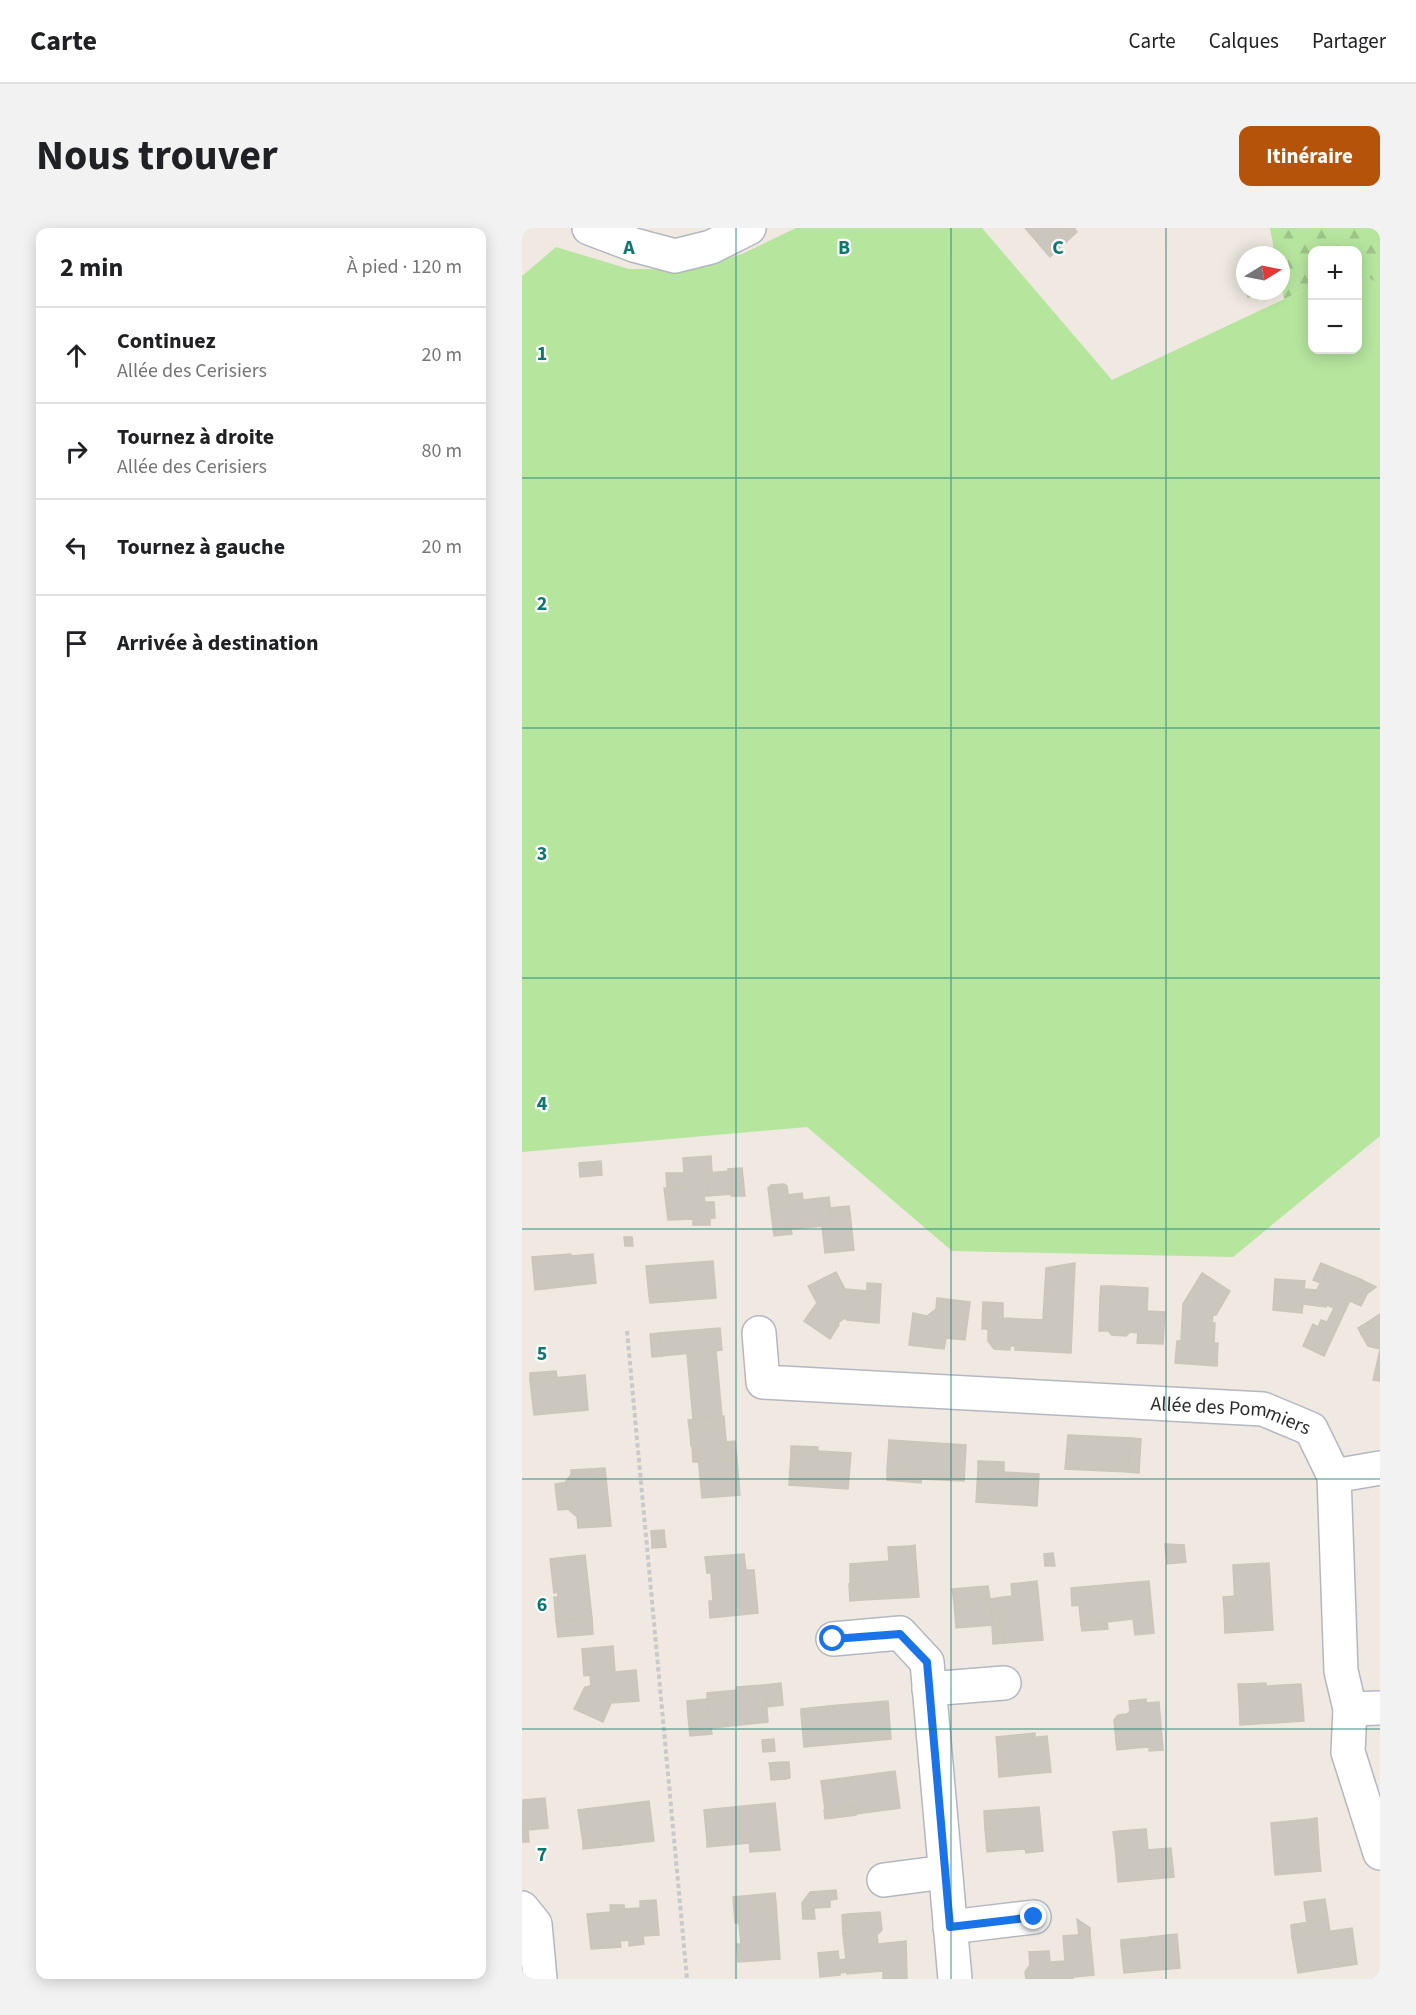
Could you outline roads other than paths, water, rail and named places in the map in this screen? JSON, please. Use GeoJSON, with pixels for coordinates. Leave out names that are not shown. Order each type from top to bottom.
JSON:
{"type":"FeatureCollection","features":[{"type":"Feature","properties":{"kind":"street"},"geometry":{"type":"LineString","coordinates":[[589,228],[634,245],[675,256],[711,247],[749,228]]}},
{"type":"Feature","properties":{"kind":"street","name":"Allée des Pommiers"},"geometry":{"type":"LineString","coordinates":[[759,1333],[764,1382],[1263,1409],[1311,1429],[1334,1476],[1341,1671],[1365,1709],[1348,1752],[1380,1853]]}},
{"type":"Feature","properties":{"kind":"street"},"geometry":{"type":"LineString","coordinates":[[1334,1476],[1380,1468]]}},
{"type":"Feature","properties":{"kind":"street"},"geometry":{"type":"LineString","coordinates":[[833,1639],[900,1634],[927,1662],[955,1979]]}},
{"type":"Feature","properties":{"kind":"street"},"geometry":{"type":"LineString","coordinates":[[929,1689],[1004,1683]]}},
{"type":"Feature","properties":{"kind":"street"},"geometry":{"type":"LineString","coordinates":[[884,1880],[945,1872]]}},
{"type":"Feature","properties":{"kind":"street"},"geometry":{"type":"LineString","coordinates":[[522,1908],[535,1924],[540,1979]]}},
{"type":"Feature","properties":{"kind":"street"},"geometry":{"type":"LineString","coordinates":[[950,1927],[1034,1917]]}}]}
